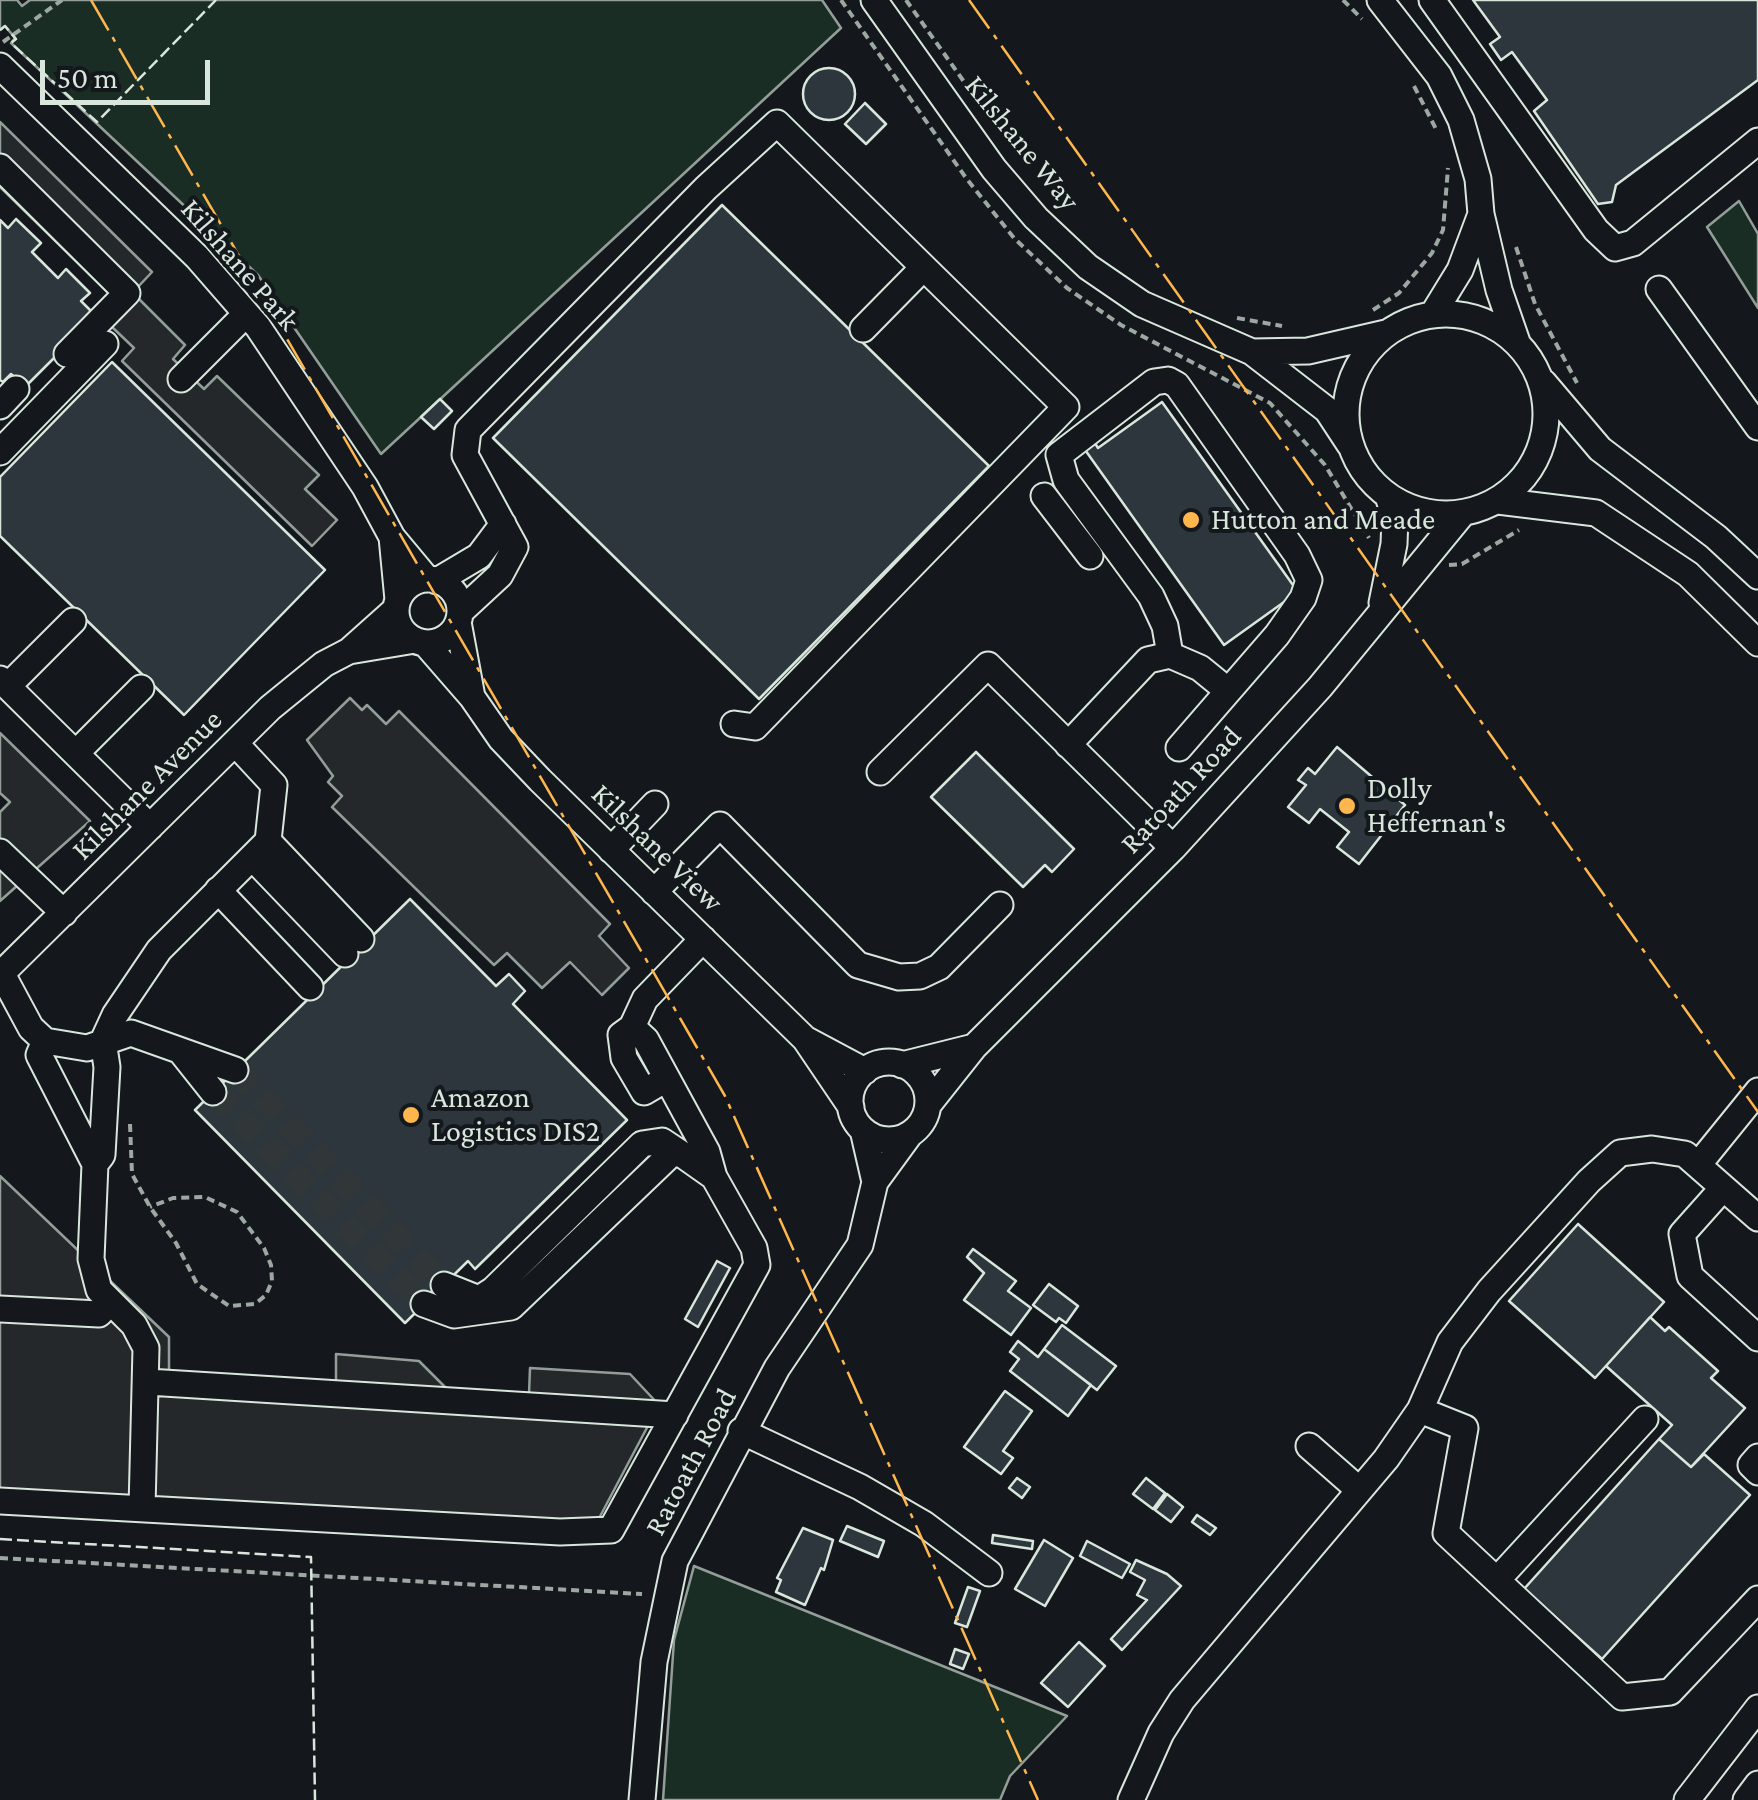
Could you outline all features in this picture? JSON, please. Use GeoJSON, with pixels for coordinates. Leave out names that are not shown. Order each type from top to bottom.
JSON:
{"type":"FeatureCollection","features":[{"type":"Feature","properties":{"kind":"street","name":"Kilshane Way"},"geometry":{"type":"LineString","coordinates":[[874,0],[994,169],[1049,230],[1088,266],[1142,304],[1252,352],[1327,410],[1350,445]]}},
{"type":"Feature","properties":{"kind":"street"},"geometry":{"type":"LineString","coordinates":[[1380,0],[1439,76],[1461,120],[1478,180],[1481,214],[1517,342],[1541,378],[1600,449],[1716,537],[1758,576]]}},
{"type":"Feature","properties":{"kind":"street"},"geometry":{"type":"LineString","coordinates":[[1432,0],[1596,230],[1615,248],[1633,243],[1758,141]]}},
{"type":"Feature","properties":{"kind":"street","name":"Kilshane Park"},"geometry":{"type":"LineString","coordinates":[[0,66],[197,257],[246,314],[364,488],[392,537],[432,580]]}},
{"type":"Feature","properties":{"kind":"street"},"geometry":{"type":"LineString","coordinates":[[503,524],[479,556],[432,580],[408,586],[397,604],[400,627],[420,642],[445,638],[510,561],[513,538],[465,455],[468,430],[706,188],[777,124],[1066,407],[755,727],[734,724]]}},
{"type":"Feature","properties":{"kind":"street"},"geometry":{"type":"LineString","coordinates":[[0,166],[127,293],[67,354]]}},
{"type":"Feature","properties":{"kind":"street"},"geometry":{"type":"LineString","coordinates":[[1433,314],[1460,270],[1481,214]]}},
{"type":"Feature","properties":{"kind":"street"},"geometry":{"type":"LineString","coordinates":[[863,329],[923,268]]}},
{"type":"Feature","properties":{"kind":"street"},"geometry":{"type":"LineString","coordinates":[[1659,290],[1758,427]]}},
{"type":"Feature","properties":{"kind":"street"},"geometry":{"type":"LineString","coordinates":[[181,379],[246,314]]}},
{"type":"Feature","properties":{"kind":"street"},"geometry":{"type":"LineString","coordinates":[[1517,342],[1493,325],[1464,315],[1433,314],[1386,333],[1360,362],[1349,387],[1346,425],[1350,445],[1364,472],[1388,496],[1421,512],[1462,514],[1498,501],[1520,484],[1544,440],[1547,406],[1541,378]]}},
{"type":"Feature","properties":{"kind":"street","name":"Kilshane Way"},"geometry":{"type":"LineString","coordinates":[[1252,352],[1308,352],[1386,333]]}},
{"type":"Feature","properties":{"kind":"street"},"geometry":{"type":"LineString","coordinates":[[0,452],[105,344]]}},
{"type":"Feature","properties":{"kind":"street"},"geometry":{"type":"LineString","coordinates":[[1170,655],[1165,626],[1151,596],[1066,480],[1059,455],[1154,382],[1168,380],[1177,385],[1254,493],[1309,580],[1304,598],[1286,623],[1179,748]]}},
{"type":"Feature","properties":{"kind":"street"},"geometry":{"type":"LineString","coordinates":[[1044,496],[1090,556]]}},
{"type":"Feature","properties":{"kind":"street","name":"Ratoath Road"},"geometry":{"type":"LineString","coordinates":[[1381,608],[1394,544],[1395,518],[1388,496]]}},
{"type":"Feature","properties":{"kind":"street"},"geometry":{"type":"LineString","coordinates":[[1498,501],[1596,513],[1688,574],[1758,643]]}},
{"type":"Feature","properties":{"kind":"street","name":"Ratoath Road"},"geometry":{"type":"LineString","coordinates":[[928,1105],[974,1046],[1173,848],[1320,687],[1462,514]]}},
{"type":"Feature","properties":{"kind":"street","name":"Kilshane Park"},"geometry":{"type":"LineString","coordinates":[[392,537],[397,604]]}},
{"type":"Feature","properties":{"kind":"street"},"geometry":{"type":"LineString","coordinates":[[432,580],[454,593],[459,617]]}},
{"type":"Feature","properties":{"kind":"street","name":"Kilshane Avenue"},"geometry":{"type":"LineString","coordinates":[[1,974],[295,686],[349,650],[397,604]]}},
{"type":"Feature","properties":{"kind":"street","name":"Kilshane View"},"geometry":{"type":"LineString","coordinates":[[459,617],[472,697]]}},
{"type":"Feature","properties":{"kind":"street"},"geometry":{"type":"LineString","coordinates":[[73,621],[4,682],[150,828]]}},
{"type":"Feature","properties":{"kind":"street","name":"Kilshane View"},"geometry":{"type":"LineString","coordinates":[[420,642],[472,697],[501,739],[804,1038],[851,1106]]}},
{"type":"Feature","properties":{"kind":"street","name":"Kilshane Avenue"},"geometry":{"type":"LineString","coordinates":[[349,650],[420,642]]}},
{"type":"Feature","properties":{"kind":"street"},"geometry":{"type":"LineString","coordinates":[[1068,745],[1148,660],[1170,655],[1200,668],[1227,690]]}},
{"type":"Feature","properties":{"kind":"street"},"geometry":{"type":"LineString","coordinates":[[880,772],[988,665],[1173,848]]}},
{"type":"Feature","properties":{"kind":"street"},"geometry":{"type":"LineString","coordinates":[[76,754],[141,688]]}},
{"type":"Feature","properties":{"kind":"street"},"geometry":{"type":"LineString","coordinates":[[94,1164],[102,1155],[104,1041],[115,1016],[159,950],[260,849],[274,785],[235,743]]}},
{"type":"Feature","properties":{"kind":"street"},"geometry":{"type":"LineString","coordinates":[[612,850],[655,804]]}},
{"type":"Feature","properties":{"kind":"street"},"geometry":{"type":"LineString","coordinates":[[654,892],[720,825],[858,964],[880,974],[899,976],[920,976],[939,967],[1000,905]]}},
{"type":"Feature","properties":{"kind":"street"},"geometry":{"type":"LineString","coordinates":[[260,849],[352,947]]}},
{"type":"Feature","properties":{"kind":"street"},"geometry":{"type":"LineString","coordinates":[[0,852],[64,913]]}},
{"type":"Feature","properties":{"kind":"street"},"geometry":{"type":"LineString","coordinates":[[218,890],[310,987]]}},
{"type":"Feature","properties":{"kind":"street"},"geometry":{"type":"LineString","coordinates":[[0,1501],[599,1534],[612,1530],[757,1265],[754,1248],[666,1079],[644,1092],[620,1047],[621,1035],[632,1026],[645,999],[703,939]]}},
{"type":"Feature","properties":{"kind":"street"},"geometry":{"type":"LineString","coordinates":[[1,974],[32,1028],[45,1042],[87,1048],[131,1033],[235,1070]]}},
{"type":"Feature","properties":{"kind":"street","name":"Kilshane View"},"geometry":{"type":"LineString","coordinates":[[804,1038],[865,1071]]}},
{"type":"Feature","properties":{"kind":"street"},"geometry":{"type":"LineString","coordinates":[[45,1042],[40,1055],[94,1164],[91,1259],[99,1290],[142,1335],[148,1382],[142,1508]]}},
{"type":"Feature","properties":{"kind":"street"},"geometry":{"type":"LineString","coordinates":[[902,1065],[974,1046]]}},
{"type":"Feature","properties":{"kind":"street"},"geometry":{"type":"LineString","coordinates":[[180,1051],[213,1092]]}},
{"type":"Feature","properties":{"kind":"street"},"geometry":{"type":"LineString","coordinates":[[890,1062],[902,1065],[923,1082],[928,1105],[925,1117],[910,1134],[883,1139],[863,1130],[851,1106],[856,1081],[865,1071],[890,1062]]}},
{"type":"Feature","properties":{"kind":"street"},"geometry":{"type":"LineString","coordinates":[[1698,1166],[1758,1091]]}},
{"type":"Feature","properties":{"kind":"street","name":"Ratoath Road"},"geometry":{"type":"LineString","coordinates":[[642,1800],[654,1662],[666,1595],[682,1545],[777,1368],[853,1260],[869,1218],[875,1182],[863,1130]]}},
{"type":"Feature","properties":{"kind":"street","name":"Ratoath Road"},"geometry":{"type":"LineString","coordinates":[[875,1182],[910,1134]]}},
{"type":"Feature","properties":{"kind":"street"},"geometry":{"type":"LineString","coordinates":[[1131,1800],[1161,1733],[1182,1700],[1386,1459],[1420,1410],[1450,1342],[1588,1180],[1620,1153],[1652,1149],[1686,1154],[1758,1218]]}},
{"type":"Feature","properties":{"kind":"street"},"geometry":{"type":"LineString","coordinates":[[424,1304],[454,1316],[478,1307],[511,1307],[660,1162],[680,1153],[714,1177]]}},
{"type":"Feature","properties":{"kind":"street"},"geometry":{"type":"LineString","coordinates":[[1724,1188],[1682,1234],[1690,1276],[1758,1338]]}},
{"type":"Feature","properties":{"kind":"street"},"geometry":{"type":"LineString","coordinates":[[444,1285],[478,1307]]}},
{"type":"Feature","properties":{"kind":"street"},"geometry":{"type":"LineString","coordinates":[[0,1309],[99,1314],[111,1302]]}},
{"type":"Feature","properties":{"kind":"street"},"geometry":{"type":"LineString","coordinates":[[148,1382],[674,1414]]}},
{"type":"Feature","properties":{"kind":"street"},"geometry":{"type":"LineString","coordinates":[[1420,1410],[1465,1428],[1446,1533],[1622,1697],[1670,1692],[1758,1599]]}},
{"type":"Feature","properties":{"kind":"street"},"geometry":{"type":"LineString","coordinates":[[1497,1580],[1645,1419]]}},
{"type":"Feature","properties":{"kind":"street"},"geometry":{"type":"LineString","coordinates":[[741,1431],[860,1487],[924,1524],[989,1573]]}},
{"type":"Feature","properties":{"kind":"street"},"geometry":{"type":"LineString","coordinates":[[1309,1446],[1358,1489]]}},
{"type":"Feature","properties":{"kind":"street"},"geometry":{"type":"LineString","coordinates":[[1758,1457],[1751,1465],[1758,1472]]}},
{"type":"Feature","properties":{"kind":"street"},"geometry":{"type":"LineString","coordinates":[[1687,1800],[1758,1708]]}},
{"type":"Feature","properties":{"kind":"street"},"geometry":{"type":"LineString","coordinates":[[1746,1800],[1758,1784]]}},
{"type":"Feature","properties":{"kind":"path"},"geometry":{"type":"LineString","coordinates":[[0,45],[62,0]]}},
{"type":"Feature","properties":{"kind":"path"},"geometry":{"type":"LineString","coordinates":[[906,0],[1004,138]]}},
{"type":"Feature","properties":{"kind":"path"},"geometry":{"type":"LineString","coordinates":[[1343,0],[1371,29]]}},
{"type":"Feature","properties":{"kind":"path"},"geometry":{"type":"LineString","coordinates":[[1408,77],[1441,138]]}},
{"type":"Feature","properties":{"kind":"path"},"geometry":{"type":"LineString","coordinates":[[1360,315],[1399,293],[1432,252],[1443,230],[1449,172],[1445,155]]}},
{"type":"Feature","properties":{"kind":"path"},"geometry":{"type":"LineString","coordinates":[[1516,247],[1536,304],[1570,363],[1581,392]]}},
{"type":"Feature","properties":{"kind":"path"},"geometry":{"type":"LineString","coordinates":[[1226,315],[1286,326]]}},
{"type":"Feature","properties":{"kind":"path"},"geometry":{"type":"LineString","coordinates":[[1452,566],[1511,531],[1525,529]]}},
{"type":"Feature","properties":{"kind":"path"},"geometry":{"type":"LineString","coordinates":[[105,1107],[117,1107],[128,1116],[132,1174],[150,1207],[206,1293],[240,1307],[266,1295],[272,1281],[272,1265],[237,1212],[205,1196],[174,1198],[150,1207]]}},
{"type":"Feature","properties":{"kind":"path"},"geometry":{"type":"LineString","coordinates":[[0,1558],[666,1595]]}},
{"type":"Feature","properties":{"kind":"green space"},"geometry":{"type":"Polygon","coordinates":[[[0,0],[17,0],[22,6],[30,0],[822,0],[841,28],[381,454],[258,275],[11,43],[15,38],[5,26],[0,30],[0,0]]]}},
{"type":"Feature","properties":{"kind":"green space"},"geometry":{"type":"Polygon","coordinates":[[[1739,201],[1758,234],[1758,308],[1707,227],[1739,201]]]}},
{"type":"Feature","properties":{"kind":"green space"},"geometry":{"type":"Polygon","coordinates":[[[694,1566],[1067,1716],[1010,1776],[1000,1800],[663,1800],[674,1640],[694,1566]]]}},
{"type":"Feature","properties":{"kind":"shaded area"},"geometry":{"type":"Polygon","coordinates":[[[0,122],[152,272],[121,305],[0,187],[0,122]]]}},
{"type":"Feature","properties":{"kind":"shaded area"},"geometry":{"type":"Polygon","coordinates":[[[138,298],[185,345],[173,359],[204,389],[217,376],[319,475],[305,489],[337,520],[312,546],[122,361],[134,348],[111,326],[138,298]]]}},
{"type":"Feature","properties":{"kind":"shaded area"},"geometry":{"type":"Polygon","coordinates":[[[350,698],[362,710],[367,705],[386,724],[399,711],[610,924],[599,936],[629,968],[602,995],[570,962],[542,988],[507,953],[494,965],[332,807],[342,796],[328,782],[333,776],[307,740],[350,698]]]}},
{"type":"Feature","properties":{"kind":"shaded area"},"geometry":{"type":"Polygon","coordinates":[[[0,733],[90,821],[0,901],[0,812],[10,802],[0,793],[0,733]]]}},
{"type":"Feature","properties":{"kind":"shaded area"},"geometry":{"type":"Polygon","coordinates":[[[0,1176],[169,1337],[169,1372],[336,1384],[336,1354],[419,1361],[449,1391],[529,1394],[530,1368],[630,1374],[659,1405],[587,1541],[0,1511],[0,1176]]]}},
{"type":"Feature","properties":{"kind":"building"},"geometry":{"type":"Polygon","coordinates":[[[1473,0],[1758,0],[1758,80],[1616,185],[1612,202],[1598,204],[1534,111],[1547,100],[1512,52],[1501,60],[1490,44],[1500,37],[1473,0]]]}},
{"type":"Feature","properties":{"kind":"building"},"geometry":{"type":"Polygon","coordinates":[[[829,68],[848,75],[855,94],[848,113],[829,120],[810,113],[803,94],[810,75],[829,68]]]}},
{"type":"Feature","properties":{"kind":"building"},"geometry":{"type":"Polygon","coordinates":[[[865,103],[886,124],[866,144],[845,124],[865,103]]]}},
{"type":"Feature","properties":{"kind":"building"},"geometry":{"type":"Polygon","coordinates":[[[722,205],[989,466],[759,699],[493,438],[722,205]]]}},
{"type":"Feature","properties":{"kind":"building"},"geometry":{"type":"Polygon","coordinates":[[[16,219],[41,243],[32,252],[58,278],[66,269],[90,293],[81,301],[96,316],[25,387],[11,374],[3,382],[0,380],[0,220],[8,228],[16,219]]]}},
{"type":"Feature","properties":{"kind":"building"},"geometry":{"type":"Polygon","coordinates":[[[112,362],[325,570],[184,715],[0,536],[0,477],[112,362]]]}},
{"type":"Feature","properties":{"kind":"building"},"geometry":{"type":"Polygon","coordinates":[[[440,399],[452,411],[434,429],[421,417],[440,399]]]}},
{"type":"Feature","properties":{"kind":"building","name":"Hutton and Meade"},"geometry":{"type":"Polygon","coordinates":[[[1162,402],[1298,592],[1224,645],[1083,447],[1093,440],[1098,448],[1162,402]]]}},
{"type":"Feature","properties":{"kind":"building","name":"Dolly Heffernan's"},"geometry":{"type":"Polygon","coordinates":[[[1337,747],[1405,805],[1359,864],[1337,847],[1349,832],[1320,809],[1309,823],[1288,807],[1306,785],[1298,780],[1308,768],[1315,774],[1337,747]]]}},
{"type":"Feature","properties":{"kind":"building"},"geometry":{"type":"Polygon","coordinates":[[[976,752],[1074,849],[1052,872],[1045,865],[1023,887],[931,797],[976,752]]]}},
{"type":"Feature","properties":{"kind":"building","name":"Amazon Logistics DIS2"},"geometry":{"type":"Polygon","coordinates":[[[410,899],[496,986],[509,974],[525,991],[513,1004],[627,1120],[475,1269],[468,1261],[405,1323],[195,1110],[410,899]]]}},
{"type":"Feature","properties":{"kind":"building"},"geometry":{"type":"Polygon","coordinates":[[[1578,1224],[1664,1302],[1595,1378],[1509,1301],[1578,1224]]]}},
{"type":"Feature","properties":{"kind":"building"},"geometry":{"type":"Polygon","coordinates":[[[973,1249],[1016,1281],[1008,1291],[1031,1308],[1011,1335],[964,1300],[984,1273],[967,1257],[973,1249]]]}},
{"type":"Feature","properties":{"kind":"building"},"geometry":{"type":"Polygon","coordinates":[[[717,1261],[730,1268],[698,1327],[685,1319],[717,1261]]]}},
{"type":"Feature","properties":{"kind":"building"},"geometry":{"type":"Polygon","coordinates":[[[1049,1284],[1078,1306],[1066,1323],[1059,1318],[1056,1322],[1033,1305],[1049,1284]]]}},
{"type":"Feature","properties":{"kind":"building"},"geometry":{"type":"Polygon","coordinates":[[[1650,1317],[1665,1331],[1669,1327],[1718,1371],[1711,1378],[1745,1408],[1691,1467],[1659,1439],[1672,1425],[1606,1366],[1650,1317]]]}},
{"type":"Feature","properties":{"kind":"building"},"geometry":{"type":"Polygon","coordinates":[[[1062,1325],[1116,1366],[1097,1390],[1044,1349],[1062,1325]]]}},
{"type":"Feature","properties":{"kind":"building"},"geometry":{"type":"Polygon","coordinates":[[[1018,1341],[1038,1357],[1044,1349],[1091,1385],[1068,1416],[1010,1371],[1019,1359],[1010,1352],[1018,1341]]]}},
{"type":"Feature","properties":{"kind":"building"},"geometry":{"type":"Polygon","coordinates":[[[1005,1391],[1032,1411],[1003,1451],[1013,1458],[1001,1474],[964,1447],[1005,1391]]]}},
{"type":"Feature","properties":{"kind":"building"},"geometry":{"type":"Polygon","coordinates":[[[1659,1439],[1691,1467],[1704,1454],[1750,1495],[1602,1659],[1524,1589],[1659,1439]]]}},
{"type":"Feature","properties":{"kind":"building"},"geometry":{"type":"Polygon","coordinates":[[[1017,1478],[1030,1487],[1022,1498],[1009,1488],[1017,1478]]]}},
{"type":"Feature","properties":{"kind":"building"},"geometry":{"type":"Polygon","coordinates":[[[1146,1478],[1165,1493],[1153,1509],[1133,1494],[1146,1478]]]}},
{"type":"Feature","properties":{"kind":"building"},"geometry":{"type":"Polygon","coordinates":[[[1167,1494],[1183,1507],[1171,1522],[1155,1510],[1167,1494]]]}},
{"type":"Feature","properties":{"kind":"building"},"geometry":{"type":"Polygon","coordinates":[[[1197,1515],[1216,1528],[1210,1535],[1192,1522],[1197,1515]]]}},
{"type":"Feature","properties":{"kind":"building"},"geometry":{"type":"Polygon","coordinates":[[[847,1526],[884,1541],[878,1557],[840,1541],[847,1526]]]}},
{"type":"Feature","properties":{"kind":"building"},"geometry":{"type":"Polygon","coordinates":[[[803,1528],[833,1540],[824,1570],[821,1568],[805,1605],[776,1592],[781,1580],[777,1578],[803,1528]]]}},
{"type":"Feature","properties":{"kind":"building"},"geometry":{"type":"Polygon","coordinates":[[[993,1535],[1033,1541],[1032,1549],[992,1543],[993,1535]]]}},
{"type":"Feature","properties":{"kind":"building"},"geometry":{"type":"Polygon","coordinates":[[[1044,1540],[1073,1558],[1045,1606],[1015,1589],[1044,1540]]]}},
{"type":"Feature","properties":{"kind":"building"},"geometry":{"type":"Polygon","coordinates":[[[1087,1541],[1130,1564],[1122,1578],[1080,1556],[1087,1541]]]}},
{"type":"Feature","properties":{"kind":"building"},"geometry":{"type":"Polygon","coordinates":[[[1136,1560],[1167,1574],[1181,1586],[1122,1650],[1111,1639],[1147,1600],[1137,1595],[1145,1580],[1130,1572],[1136,1560]]]}},
{"type":"Feature","properties":{"kind":"building"},"geometry":{"type":"Polygon","coordinates":[[[968,1587],[980,1591],[967,1627],[955,1623],[968,1587]]]}},
{"type":"Feature","properties":{"kind":"building"},"geometry":{"type":"Polygon","coordinates":[[[1079,1642],[1105,1666],[1068,1707],[1041,1683],[1079,1642]]]}},
{"type":"Feature","properties":{"kind":"building"},"geometry":{"type":"Polygon","coordinates":[[[955,1649],[969,1654],[963,1669],[950,1664],[955,1649]]]}},
{"type":"Feature","properties":{"kind":"tunnel"},"geometry":{"type":"LineString","coordinates":[[235,1070],[444,1285]]}},
{"type":"Feature","properties":{"kind":"tunnel"},"geometry":{"type":"LineString","coordinates":[[213,1092],[424,1304]]}},
{"type":"Feature","properties":{"kind":"fence"},"geometry":{"type":"LineString","coordinates":[[0,30],[5,26],[16,39],[11,43],[97,122],[216,0]]}},
{"type":"Feature","properties":{"kind":"fence"},"geometry":{"type":"LineString","coordinates":[[0,1539],[311,1557],[315,1800]]}},
{"type":"Feature","properties":{"kind":"power"},"geometry":{"type":"LineString","coordinates":[[91,0],[725,1096],[1038,1800]]}},
{"type":"Feature","properties":{"kind":"power"},"geometry":{"type":"LineString","coordinates":[[969,0],[1758,1112]]}},
{"type":"Feature","properties":{"kind":"place","name":"Hutton and Meade"},"geometry":{"type":"Point","coordinates":[1191,520]}},
{"type":"Feature","properties":{"kind":"place","name":"Dolly Heffernan's"},"geometry":{"type":"Point","coordinates":[1347,806]}},
{"type":"Feature","properties":{"kind":"place","name":"Amazon Logistics DIS2"},"geometry":{"type":"Point","coordinates":[411,1115]}}]}
